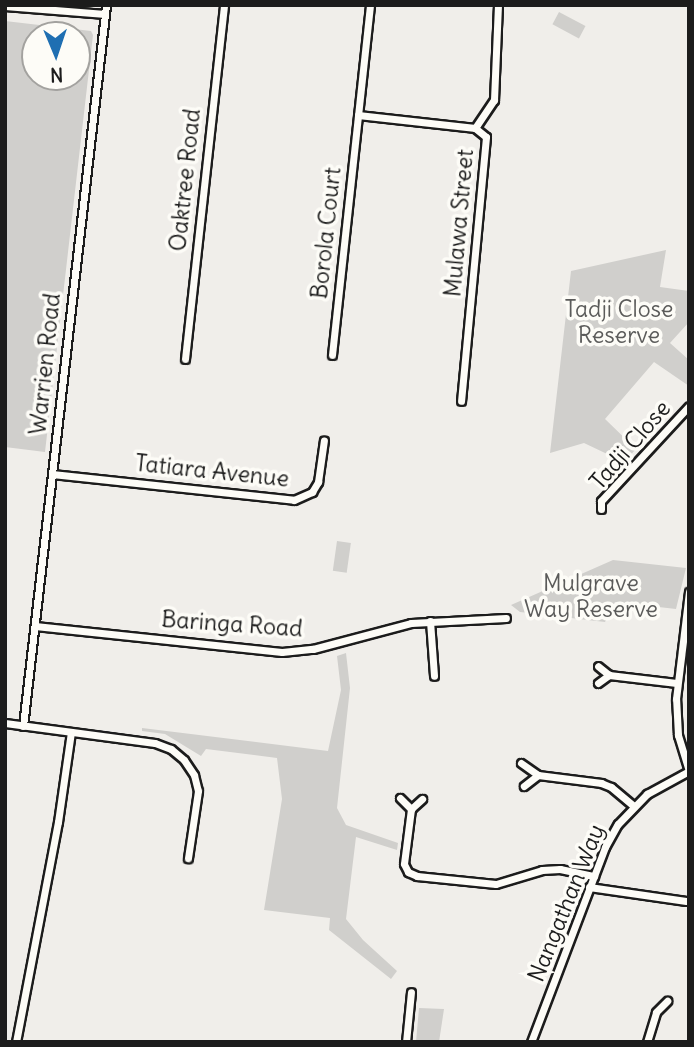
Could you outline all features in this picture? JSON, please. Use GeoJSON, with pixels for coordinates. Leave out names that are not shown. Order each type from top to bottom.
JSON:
{"type":"FeatureCollection","features":[{"type":"Feature","properties":{"kind":"street","name":"Warrien Road"},"geometry":{"type":"LineString","coordinates":[[23,726],[106,5]]}},
{"type":"Feature","properties":{"kind":"street","name":"Oaktree Road"},"geometry":{"type":"LineString","coordinates":[[185,359],[224,5]]}},
{"type":"Feature","properties":{"kind":"street","name":"Borola Court"},"geometry":{"type":"LineString","coordinates":[[331,355],[370,5]]}},
{"type":"Feature","properties":{"kind":"street"},"geometry":{"type":"LineString","coordinates":[[475,128],[494,100],[498,5]]}},
{"type":"Feature","properties":{"kind":"street"},"geometry":{"type":"LineString","coordinates":[[5,6],[105,14]]}},
{"type":"Feature","properties":{"kind":"street","name":"Mulawa Street"},"geometry":{"type":"LineString","coordinates":[[358,115],[475,128],[486,137],[487,149],[461,401]]}},
{"type":"Feature","properties":{"kind":"street","name":"Tadji Close"},"geometry":{"type":"LineString","coordinates":[[601,509],[601,501],[689,406]]}},
{"type":"Feature","properties":{"kind":"street","name":"Tatiara Avenue"},"geometry":{"type":"LineString","coordinates":[[52,474],[294,500],[312,492],[318,482],[324,440]]}},
{"type":"Feature","properties":{"kind":"street"},"geometry":{"type":"LineString","coordinates":[[689,592],[677,683],[678,734],[689,771]]}},
{"type":"Feature","properties":{"kind":"street","name":"Baringa Road"},"geometry":{"type":"LineString","coordinates":[[35,626],[282,652],[313,649],[390,628],[430,621],[506,618]]}},
{"type":"Feature","properties":{"kind":"street"},"geometry":{"type":"LineString","coordinates":[[430,621],[434,676]]}},
{"type":"Feature","properties":{"kind":"street"},"geometry":{"type":"LineString","coordinates":[[598,666],[609,675],[677,683]]}},
{"type":"Feature","properties":{"kind":"street"},"geometry":{"type":"LineString","coordinates":[[598,683],[609,675]]}},
{"type":"Feature","properties":{"kind":"street"},"geometry":{"type":"LineString","coordinates":[[5,723],[155,743],[171,749],[184,760],[194,775],[198,791],[188,858]]}},
{"type":"Feature","properties":{"kind":"street"},"geometry":{"type":"LineString","coordinates":[[16,1042],[58,822],[71,732]]}},
{"type":"Feature","properties":{"kind":"street"},"geometry":{"type":"LineString","coordinates":[[521,763],[538,775],[601,783],[634,806]]}},
{"type":"Feature","properties":{"kind":"street","name":"Nangathan Way"},"geometry":{"type":"LineString","coordinates":[[531,1042],[605,847],[634,806],[661,784],[689,771]]}},
{"type":"Feature","properties":{"kind":"street"},"geometry":{"type":"LineString","coordinates":[[524,786],[538,775]]}},
{"type":"Feature","properties":{"kind":"street"},"geometry":{"type":"LineString","coordinates":[[400,798],[411,809]]}},
{"type":"Feature","properties":{"kind":"street"},"geometry":{"type":"LineString","coordinates":[[422,799],[411,809],[404,864],[408,872],[417,876],[496,884],[512,882],[542,870],[570,870],[594,876]]}},
{"type":"Feature","properties":{"kind":"street"},"geometry":{"type":"LineString","coordinates":[[589,887],[688,901]]}},
{"type":"Feature","properties":{"kind":"street"},"geometry":{"type":"LineString","coordinates":[[406,1042],[411,992]]}},
{"type":"Feature","properties":{"kind":"street"},"geometry":{"type":"LineString","coordinates":[[648,1042],[651,1023],[667,1001]]}},
{"type":"Feature","properties":{"kind":"green space"},"geometry":{"type":"Polygon","coordinates":[[[559,12],[585,26],[579,38],[552,24],[559,12]]]}},
{"type":"Feature","properties":{"kind":"green space"},"geometry":{"type":"Polygon","coordinates":[[[5,21],[21,23],[21,91],[87,91],[45,452],[5,447],[5,21]]]}},
{"type":"Feature","properties":{"kind":"green space","name":"Tadji Close Reserve"},"geometry":{"type":"Polygon","coordinates":[[[666,250],[660,287],[689,291],[689,322],[670,343],[689,360],[689,386],[654,362],[605,419],[636,449],[624,462],[584,443],[550,453],[571,271],[666,250]]]}},
{"type":"Feature","properties":{"kind":"green space"},"geometry":{"type":"Polygon","coordinates":[[[337,541],[351,543],[347,573],[333,571],[337,541]]]}},
{"type":"Feature","properties":{"kind":"green space","name":"Mulgrave Way Reserve"},"geometry":{"type":"Polygon","coordinates":[[[613,560],[686,568],[676,609],[615,602],[605,622],[520,612],[511,605],[613,560]]]}},
{"type":"Feature","properties":{"kind":"green space"},"geometry":{"type":"Polygon","coordinates":[[[346,653],[350,688],[337,808],[346,825],[398,843],[397,850],[356,837],[346,919],[363,940],[397,971],[391,979],[329,930],[330,918],[264,910],[282,799],[277,758],[206,749],[201,756],[165,734],[142,731],[142,728],[328,751],[341,690],[337,656],[346,653]]]}},
{"type":"Feature","properties":{"kind":"green space"},"geometry":{"type":"Polygon","coordinates":[[[419,1008],[444,1009],[439,1042],[416,1042],[419,1008]]]}}]}
